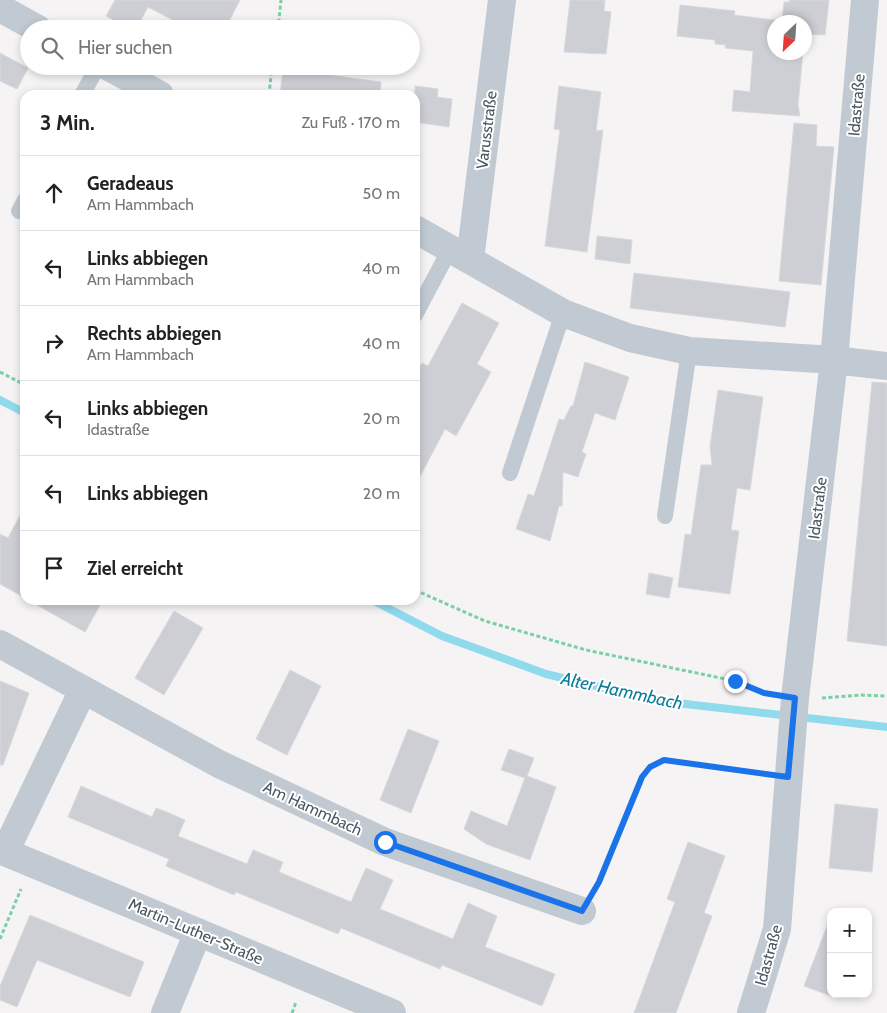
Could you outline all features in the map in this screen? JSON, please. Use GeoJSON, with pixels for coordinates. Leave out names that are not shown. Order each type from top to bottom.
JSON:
{"type":"FeatureCollection","features":[{"type":"Feature","properties":{"kind":"street","name":"Varusstraße"},"geometry":{"type":"LineString","coordinates":[[460,254],[502,0]]}},
{"type":"Feature","properties":{"kind":"street","name":"Idastraße"},"geometry":{"type":"LineString","coordinates":[[751,1013],[777,928],[789,767],[834,360],[865,0]]}},
{"type":"Feature","properties":{"kind":"street"},"geometry":{"type":"LineString","coordinates":[[0,8],[22,20]]}},
{"type":"Feature","properties":{"kind":"street"},"geometry":{"type":"LineString","coordinates":[[123,75],[151,90]]}},
{"type":"Feature","properties":{"kind":"street"},"geometry":{"type":"LineString","coordinates":[[420,232],[564,313],[630,338],[689,351],[834,360],[887,366]]}},
{"type":"Feature","properties":{"kind":"street","name":"Am Hammbach"},"geometry":{"type":"LineString","coordinates":[[0,644],[219,764],[385,842],[582,911]]}},
{"type":"Feature","properties":{"kind":"street"},"geometry":{"type":"LineString","coordinates":[[2,851],[83,690]]}},
{"type":"Feature","properties":{"kind":"street","name":"Martin-Luther-Straße"},"geometry":{"type":"LineString","coordinates":[[2,851],[392,1013]]}},
{"type":"Feature","properties":{"kind":"street"},"geometry":{"type":"LineString","coordinates":[[165,1013],[198,932]]}},
{"type":"Feature","properties":{"kind":"lane"},"geometry":{"type":"LineString","coordinates":[[85,90],[93,75]]}},
{"type":"Feature","properties":{"kind":"lane"},"geometry":{"type":"LineString","coordinates":[[420,308],[460,254]]}},
{"type":"Feature","properties":{"kind":"lane"},"geometry":{"type":"LineString","coordinates":[[510,473],[564,313]]}},
{"type":"Feature","properties":{"kind":"lane"},"geometry":{"type":"LineString","coordinates":[[665,516],[689,351]]}},
{"type":"Feature","properties":{"kind":"path"},"geometry":{"type":"LineString","coordinates":[[279,20],[282,0]]}},
{"type":"Feature","properties":{"kind":"path"},"geometry":{"type":"LineString","coordinates":[[270,90],[271,75]]}},
{"type":"Feature","properties":{"kind":"path"},"geometry":{"type":"LineString","coordinates":[[0,372],[20,382]]}},
{"type":"Feature","properties":{"kind":"path"},"geometry":{"type":"LineString","coordinates":[[420,592],[485,621],[577,647],[735,681],[795,704],[861,695],[887,696]]}},
{"type":"Feature","properties":{"kind":"path"},"geometry":{"type":"LineString","coordinates":[[582,911],[599,882],[642,777],[650,767],[664,760],[789,767]]}},
{"type":"Feature","properties":{"kind":"path"},"geometry":{"type":"LineString","coordinates":[[0,939],[32,863]]}},
{"type":"Feature","properties":{"kind":"building"},"geometry":{"type":"Polygon","coordinates":[[[115,0],[240,0],[230,20],[173,20],[148,7],[141,20],[114,20],[106,16],[115,0]]]}},
{"type":"Feature","properties":{"kind":"building"},"geometry":{"type":"Polygon","coordinates":[[[570,0],[605,0],[604,11],[611,12],[606,54],[564,52],[570,0]]]}},
{"type":"Feature","properties":{"kind":"building"},"geometry":{"type":"Polygon","coordinates":[[[789,0],[829,0],[825,35],[812,34],[812,15],[783,15],[784,2],[789,2],[789,0]]]}},
{"type":"Feature","properties":{"kind":"building"},"geometry":{"type":"Polygon","coordinates":[[[680,5],[735,11],[734,15],[767,19],[767,60],[802,60],[798,105],[800,116],[732,111],[734,90],[750,92],[753,51],[725,48],[726,45],[715,44],[715,40],[677,36],[680,5]]]}},
{"type":"Feature","properties":{"kind":"building"},"geometry":{"type":"Polygon","coordinates":[[[0,53],[20,64],[20,75],[24,75],[17,89],[0,81],[0,53]]]}},
{"type":"Feature","properties":{"kind":"building"},"geometry":{"type":"Polygon","coordinates":[[[282,75],[328,75],[381,82],[380,90],[281,90],[282,75]]]}},
{"type":"Feature","properties":{"kind":"building"},"geometry":{"type":"Polygon","coordinates":[[[415,86],[438,89],[437,97],[452,99],[449,127],[420,123],[420,90],[415,90],[415,86]]]}},
{"type":"Feature","properties":{"kind":"building"},"geometry":{"type":"Polygon","coordinates":[[[559,86],[601,92],[596,131],[603,130],[587,252],[545,246],[560,130],[554,129],[559,86]]]}},
{"type":"Feature","properties":{"kind":"building"},"geometry":{"type":"Polygon","coordinates":[[[794,123],[817,125],[816,146],[834,147],[821,285],[779,281],[794,123]]]}},
{"type":"Feature","properties":{"kind":"building"},"geometry":{"type":"Polygon","coordinates":[[[597,236],[632,240],[630,264],[595,259],[597,236]]]}},
{"type":"Feature","properties":{"kind":"building"},"geometry":{"type":"Polygon","coordinates":[[[634,273],[790,292],[785,327],[630,308],[634,273]]]}},
{"type":"Feature","properties":{"kind":"building"},"geometry":{"type":"Polygon","coordinates":[[[462,303],[499,323],[477,364],[491,372],[456,436],[445,429],[420,476],[420,367],[422,363],[428,366],[462,303]]]}},
{"type":"Feature","properties":{"kind":"building"},"geometry":{"type":"Polygon","coordinates":[[[585,362],[629,377],[615,420],[595,413],[582,452],[586,454],[578,477],[563,472],[562,506],[559,506],[550,541],[516,529],[528,494],[534,496],[559,419],[564,420],[571,406],[573,406],[585,362]]]}},
{"type":"Feature","properties":{"kind":"building"},"geometry":{"type":"Polygon","coordinates":[[[872,382],[887,383],[887,646],[847,641],[872,382]]]}},
{"type":"Feature","properties":{"kind":"building"},"geometry":{"type":"Polygon","coordinates":[[[718,390],[763,397],[750,490],[737,488],[731,530],[739,531],[730,594],[678,587],[685,534],[691,535],[701,465],[712,465],[710,447],[718,390]]]}},
{"type":"Feature","properties":{"kind":"building"},"geometry":{"type":"Polygon","coordinates":[[[20,515],[20,595],[0,584],[0,534],[8,538],[20,515]]]}},
{"type":"Feature","properties":{"kind":"building"},"geometry":{"type":"Polygon","coordinates":[[[649,573],[673,578],[669,598],[646,594],[649,573]]]}},
{"type":"Feature","properties":{"kind":"building"},"geometry":{"type":"Polygon","coordinates":[[[37,605],[100,605],[85,632],[37,605]]]}},
{"type":"Feature","properties":{"kind":"building"},"geometry":{"type":"Polygon","coordinates":[[[174,611],[203,628],[164,695],[135,678],[174,611]]]}},
{"type":"Feature","properties":{"kind":"building"},"geometry":{"type":"Polygon","coordinates":[[[290,670],[321,686],[287,755],[256,739],[290,670]]]}},
{"type":"Feature","properties":{"kind":"building"},"geometry":{"type":"Polygon","coordinates":[[[0,681],[29,693],[3,765],[0,765],[0,681]]]}},
{"type":"Feature","properties":{"kind":"building"},"geometry":{"type":"Polygon","coordinates":[[[408,729],[439,741],[411,813],[380,800],[408,729]]]}},
{"type":"Feature","properties":{"kind":"building"},"geometry":{"type":"Polygon","coordinates":[[[509,749],[534,758],[527,776],[556,787],[530,860],[486,844],[464,829],[471,811],[507,826],[525,778],[501,770],[509,749]]]}},
{"type":"Feature","properties":{"kind":"building"},"geometry":{"type":"Polygon","coordinates":[[[81,786],[152,817],[156,808],[169,813],[185,820],[178,836],[247,864],[253,850],[283,862],[279,872],[351,902],[366,868],[393,880],[380,909],[453,939],[468,903],[497,916],[485,947],[555,974],[542,1006],[442,965],[440,969],[341,928],[338,934],[236,892],[234,895],[166,866],[169,859],[68,817],[81,786]]]}},
{"type":"Feature","properties":{"kind":"building"},"geometry":{"type":"Polygon","coordinates":[[[835,804],[878,809],[872,872],[829,868],[835,804]]]}},
{"type":"Feature","properties":{"kind":"building"},"geometry":{"type":"Polygon","coordinates":[[[688,842],[725,856],[704,913],[712,916],[676,1013],[634,1013],[675,902],[667,899],[688,842]]]}},
{"type":"Feature","properties":{"kind":"building"},"geometry":{"type":"Polygon","coordinates":[[[30,915],[144,962],[130,997],[37,960],[17,1007],[0,1000],[0,986],[30,915]]]}},
{"type":"Feature","properties":{"kind":"building"},"geometry":{"type":"Polygon","coordinates":[[[827,926],[827,995],[804,986],[827,926]]]}},
{"type":"Feature","properties":{"kind":"waterway","name":"Alter Hammbach"},"geometry":{"type":"LineString","coordinates":[[0,400],[20,410]]}},
{"type":"Feature","properties":{"kind":"waterway","name":"Alter Hammbach"},"geometry":{"type":"LineString","coordinates":[[382,605],[442,636],[546,674],[659,701],[887,727]]}},
{"type":"Feature","properties":{"kind":"route"},"geometry":{"type":"LineString","coordinates":[[385,842],[582,911],[599,882],[642,777],[650,767],[664,760],[788,777],[795,698],[764,693],[735,681]]}}]}
